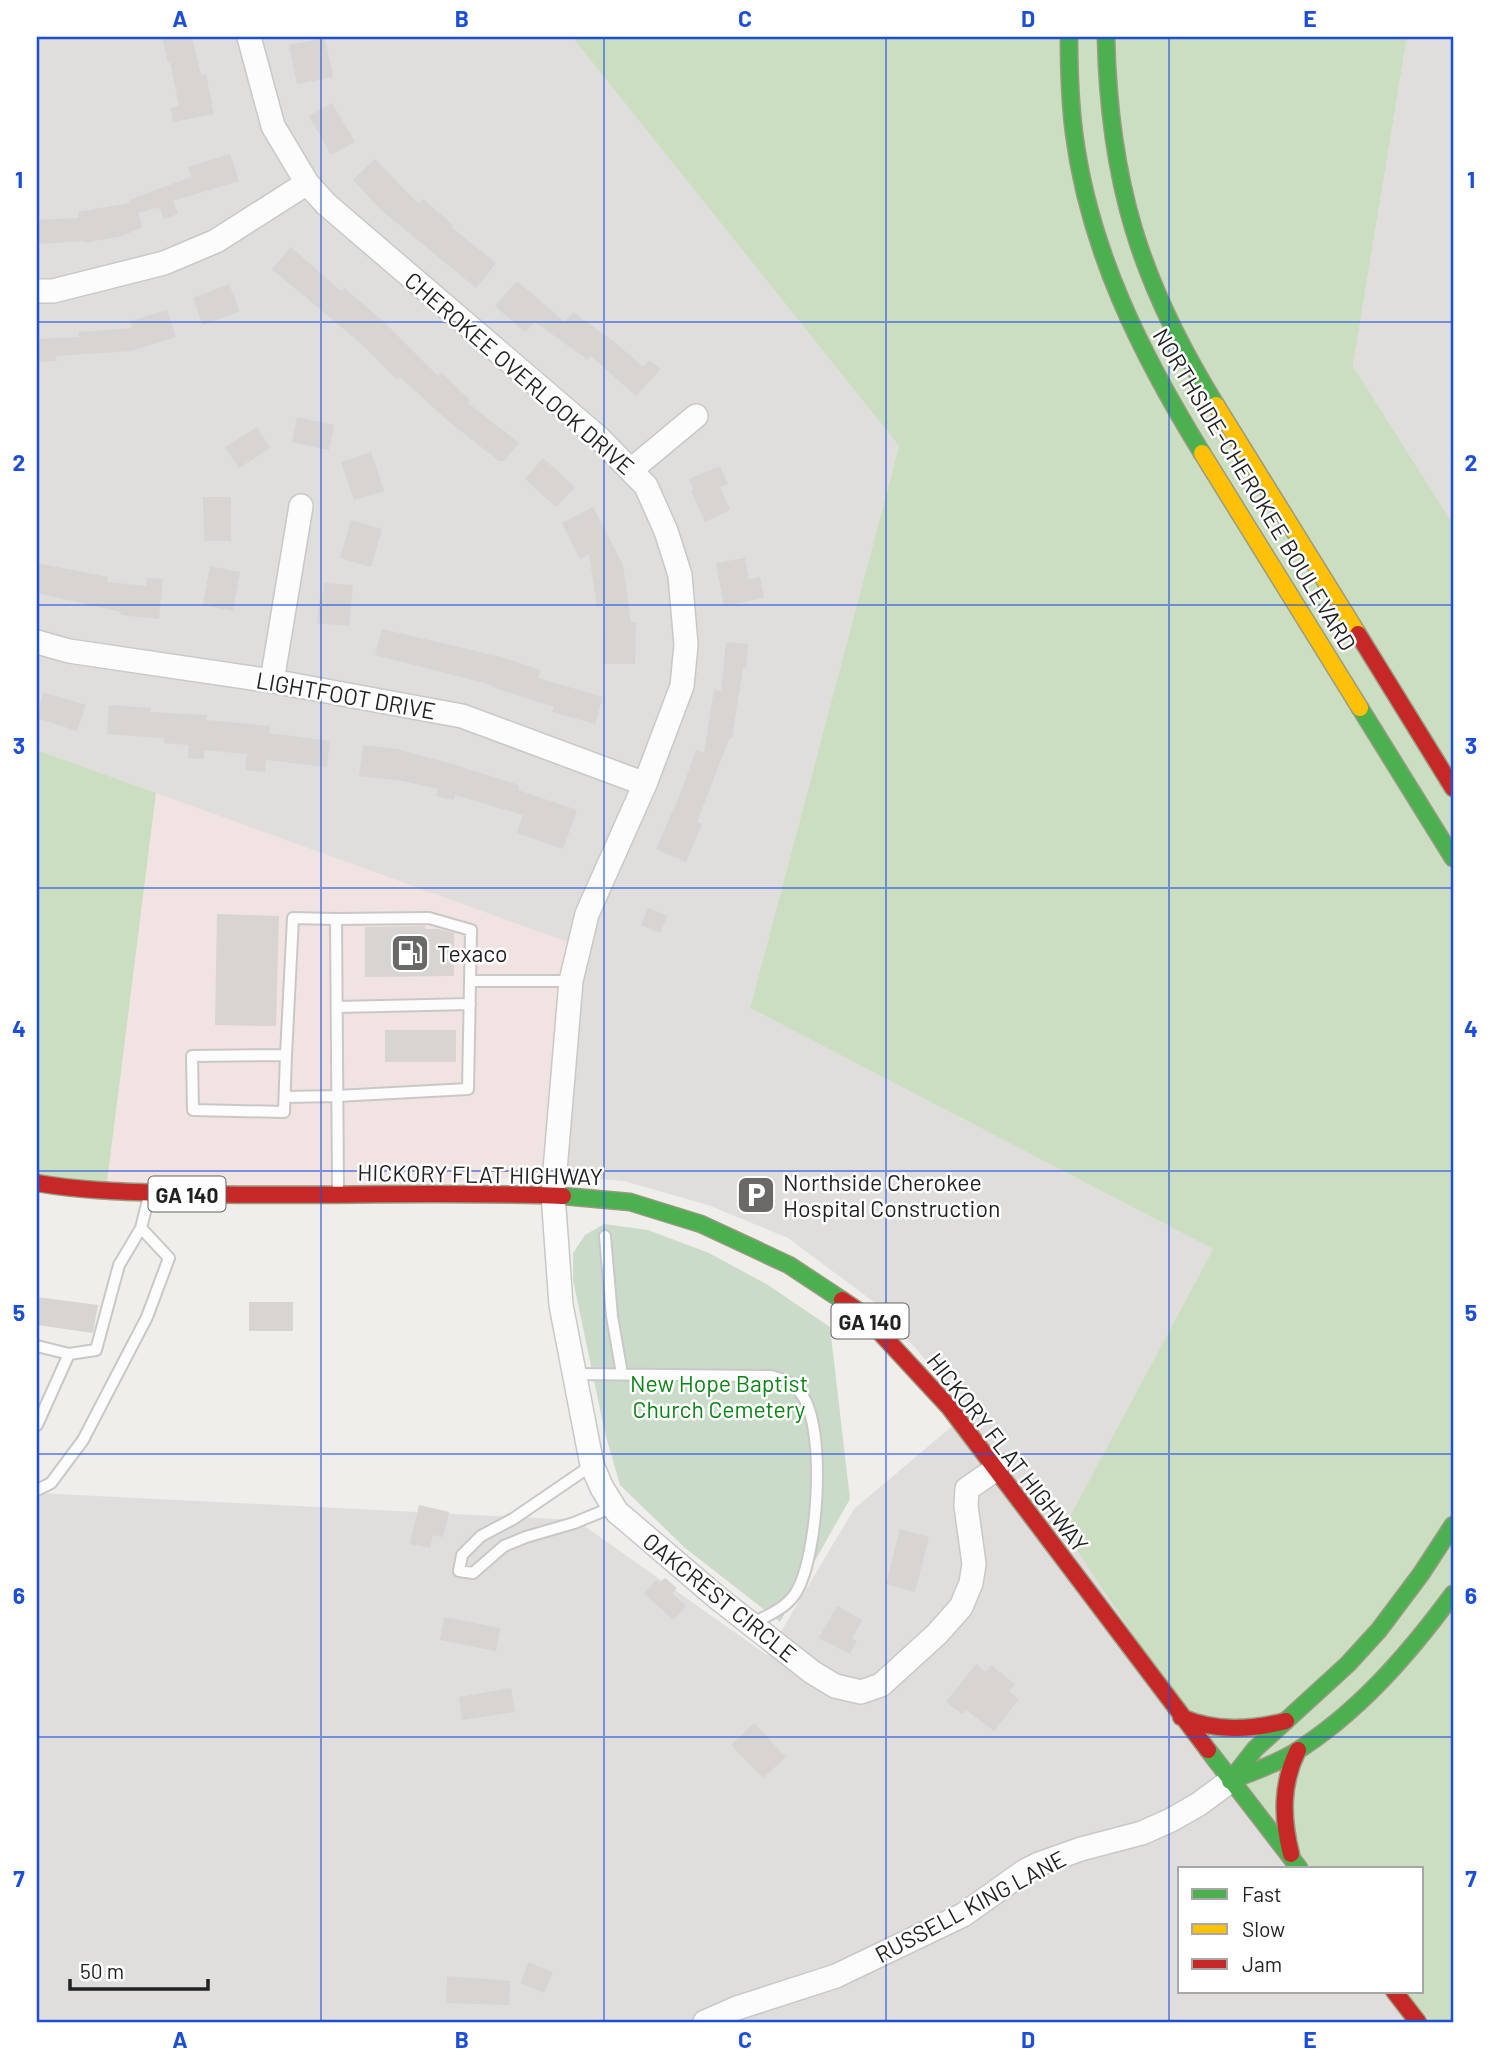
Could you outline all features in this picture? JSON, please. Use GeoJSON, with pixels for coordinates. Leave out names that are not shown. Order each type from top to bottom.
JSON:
{"type":"FeatureCollection","features":[{"type":"Feature","properties":{"kind":"street","name":"CHEROKEE OVERLOOK DRIVE"},"geometry":{"type":"LineString","coordinates":[[249,37],[273,126],[307,183],[326,205],[599,438],[631,470],[646,486],[666,531],[680,575],[686,645],[682,686],[645,784],[587,914],[571,981],[553,1194]]}},
{"type":"Feature","properties":{"kind":"street","name":"NORTHSIDE-CHEROKEE BOULEVARD"},"geometry":{"type":"LineString","coordinates":[[1069,37],[1074,132],[1089,212],[1115,293],[1173,405],[1453,858]]}},
{"type":"Feature","properties":{"kind":"street","name":"NORTHSIDE-CHEROKEE BOULEVARD"},"geometry":{"type":"LineString","coordinates":[[1106,37],[1107,97],[1119,181],[1139,251],[1158,299],[1195,371],[1453,788]]}},
{"type":"Feature","properties":{"kind":"street"},"geometry":{"type":"LineString","coordinates":[[37,291],[53,292],[164,263],[216,241],[307,183]]}},
{"type":"Feature","properties":{"kind":"street"},"geometry":{"type":"LineString","coordinates":[[631,470],[696,416]]}},
{"type":"Feature","properties":{"kind":"street"},"geometry":{"type":"LineString","coordinates":[[272,681],[301,506]]}},
{"type":"Feature","properties":{"kind":"street","name":"LIGHTFOOT DRIVE"},"geometry":{"type":"LineString","coordinates":[[37,642],[69,651],[272,681],[463,716],[645,784]]}},
{"type":"Feature","properties":{"kind":"street","name":"HICKORY FLAT HIGHWAY"},"geometry":{"type":"LineString","coordinates":[[37,1183],[65,1188],[149,1193],[553,1194],[630,1202],[701,1224],[762,1251],[800,1272],[863,1314],[949,1407],[1181,1717],[1296,1864]]}},
{"type":"Feature","properties":{"kind":"street","name":"OAKCREST CIRCLE"},"geometry":{"type":"LineString","coordinates":[[553,1194],[561,1305],[573,1374],[592,1465],[613,1507],[812,1672],[835,1686],[861,1692],[881,1685],[937,1634],[961,1607],[971,1583],[974,1564],[966,1506],[967,1489],[996,1469]]}},
{"type":"Feature","properties":{"kind":"street"},"geometry":{"type":"LineString","coordinates":[[1230,1781],[1255,1749],[1348,1664],[1380,1630],[1453,1525]]}},
{"type":"Feature","properties":{"kind":"street"},"geometry":{"type":"LineString","coordinates":[[1230,1781],[1298,1750],[1357,1703],[1382,1679],[1453,1594]]}},
{"type":"Feature","properties":{"kind":"street"},"geometry":{"type":"LineString","coordinates":[[1181,1717],[1202,1725],[1231,1729],[1286,1721]]}},
{"type":"Feature","properties":{"kind":"street"},"geometry":{"type":"LineString","coordinates":[[1296,1864],[1284,1826],[1283,1796],[1287,1772],[1298,1750]]}},
{"type":"Feature","properties":{"kind":"street","name":"RUSSELL KING LANE"},"geometry":{"type":"LineString","coordinates":[[705,2022],[737,2008],[836,1976],[963,1915],[1038,1864],[1073,1851],[1142,1833],[1171,1820],[1230,1781]]}},
{"type":"Feature","properties":{"kind":"street"},"geometry":{"type":"LineString","coordinates":[[1396,1993],[1418,2022]]}},
{"type":"Feature","properties":{"kind":"lane"},"geometry":{"type":"LineString","coordinates":[[285,1097],[468,1089],[471,930],[429,918],[293,918],[284,1112],[193,1110],[192,1056],[286,1055]]}},
{"type":"Feature","properties":{"kind":"lane"},"geometry":{"type":"LineString","coordinates":[[336,919],[338,1195]]}},
{"type":"Feature","properties":{"kind":"lane"},"geometry":{"type":"LineString","coordinates":[[470,981],[571,981]]}},
{"type":"Feature","properties":{"kind":"lane"},"geometry":{"type":"LineString","coordinates":[[337,1007],[470,1004]]}},
{"type":"Feature","properties":{"kind":"lane"},"geometry":{"type":"LineString","coordinates":[[37,1346],[69,1354],[96,1350],[119,1265],[141,1228],[149,1193]]}},
{"type":"Feature","properties":{"kind":"lane"},"geometry":{"type":"LineString","coordinates":[[37,1490],[51,1483],[83,1440],[139,1334],[166,1270],[169,1258],[141,1228]]}},
{"type":"Feature","properties":{"kind":"lane"},"geometry":{"type":"LineString","coordinates":[[605,1236],[612,1316],[622,1374]]}},
{"type":"Feature","properties":{"kind":"lane"},"geometry":{"type":"LineString","coordinates":[[37,1424],[69,1354]]}},
{"type":"Feature","properties":{"kind":"lane"},"geometry":{"type":"LineString","coordinates":[[573,1374],[771,1376],[790,1382],[804,1397],[810,1415],[817,1463],[817,1506],[808,1565],[795,1595],[778,1610],[751,1624]]}},
{"type":"Feature","properties":{"kind":"lane"},"geometry":{"type":"LineString","coordinates":[[592,1465],[513,1519],[481,1536],[462,1555],[459,1571],[473,1573],[504,1546],[613,1507]]}},
{"type":"Feature","properties":{"kind":"shaded area"},"geometry":{"type":"Polygon","coordinates":[[[37,37],[572,37],[899,446],[750,1008],[1213,1249],[1063,1529],[1303,1867],[1178,1867],[1178,1993],[1407,1993],[1431,2022],[37,2022],[37,1493],[576,1520],[767,1655],[854,1509],[970,1411],[878,1305],[788,1238],[708,1205],[624,1181],[548,1175],[586,949],[37,750],[37,37]]]}},
{"type":"Feature","properties":{"kind":"shaded area"},"geometry":{"type":"Polygon","coordinates":[[[1407,37],[1453,37],[1453,524],[1353,366],[1407,37]]]}},
{"type":"Feature","properties":{"kind":"shaded area"},"geometry":{"type":"Polygon","coordinates":[[[156,793],[587,949],[548,1175],[254,1199],[106,1191],[156,793]]]}},
{"type":"Feature","properties":{"kind":"green space"},"geometry":{"type":"Polygon","coordinates":[[[572,37],[1407,37],[1353,366],[1453,524],[1453,2022],[1431,2022],[1407,1993],[1424,1993],[1424,1867],[1303,1867],[1230,1781],[1063,1529],[1213,1249],[750,1008],[899,446],[572,37]]]}},
{"type":"Feature","properties":{"kind":"green space"},"geometry":{"type":"Polygon","coordinates":[[[37,750],[156,793],[106,1191],[37,1190],[37,750]]]}},
{"type":"Feature","properties":{"kind":"green space","name":"New Hope Baptist Church Cemetery"},"geometry":{"type":"Polygon","coordinates":[[[604,1224],[648,1230],[709,1253],[768,1285],[830,1327],[850,1499],[780,1622],[685,1548],[620,1485],[605,1433],[573,1280],[573,1253],[585,1235],[604,1224]]]}},
{"type":"Feature","properties":{"kind":"building"},"geometry":{"type":"Polygon","coordinates":[[[162,37],[192,37],[201,75],[206,74],[214,114],[173,122],[171,108],[179,106],[162,37]]]}},
{"type":"Feature","properties":{"kind":"building"},"geometry":{"type":"Polygon","coordinates":[[[325,38],[333,77],[297,84],[289,45],[325,38]]]}},
{"type":"Feature","properties":{"kind":"building"},"geometry":{"type":"Polygon","coordinates":[[[332,103],[355,142],[331,155],[309,116],[332,103]]]}},
{"type":"Feature","properties":{"kind":"building"},"geometry":{"type":"Polygon","coordinates":[[[230,154],[239,181],[173,201],[178,214],[164,219],[159,207],[138,213],[143,227],[122,236],[84,243],[37,244],[37,220],[79,218],[78,212],[130,203],[129,200],[191,177],[188,167],[230,154]]]}},
{"type":"Feature","properties":{"kind":"building"},"geometry":{"type":"Polygon","coordinates":[[[375,159],[419,204],[423,199],[453,225],[451,227],[496,263],[476,288],[381,210],[353,180],[375,159]]]}},
{"type":"Feature","properties":{"kind":"building"},"geometry":{"type":"Polygon","coordinates":[[[291,247],[341,291],[344,288],[384,322],[438,376],[441,372],[470,400],[468,403],[519,443],[504,461],[499,461],[448,421],[400,377],[397,380],[365,347],[272,269],[291,247]]]}},
{"type":"Feature","properties":{"kind":"building"},"geometry":{"type":"Polygon","coordinates":[[[517,281],[565,322],[573,312],[643,367],[649,360],[661,369],[636,396],[591,356],[588,360],[535,322],[525,332],[495,306],[517,281]]]}},
{"type":"Feature","properties":{"kind":"building"},"geometry":{"type":"Polygon","coordinates":[[[229,284],[240,311],[203,325],[193,298],[229,284]]]}},
{"type":"Feature","properties":{"kind":"building"},"geometry":{"type":"Polygon","coordinates":[[[167,310],[176,337],[131,351],[56,356],[57,361],[37,362],[37,339],[79,337],[79,332],[132,328],[130,321],[167,310]]]}},
{"type":"Feature","properties":{"kind":"building"},"geometry":{"type":"Polygon","coordinates":[[[297,417],[334,425],[329,450],[292,442],[297,417]]]}},
{"type":"Feature","properties":{"kind":"building"},"geometry":{"type":"Polygon","coordinates":[[[257,427],[270,448],[239,468],[225,447],[257,427]]]}},
{"type":"Feature","properties":{"kind":"building"},"geometry":{"type":"Polygon","coordinates":[[[371,452],[384,491],[354,500],[341,462],[371,452]]]}},
{"type":"Feature","properties":{"kind":"building"},"geometry":{"type":"Polygon","coordinates":[[[543,458],[575,487],[556,507],[525,479],[543,458]]]}},
{"type":"Feature","properties":{"kind":"building"},"geometry":{"type":"Polygon","coordinates":[[[720,466],[728,484],[720,487],[730,510],[705,522],[691,491],[694,490],[689,479],[720,466]]]}},
{"type":"Feature","properties":{"kind":"building"},"geometry":{"type":"Polygon","coordinates":[[[203,497],[231,497],[231,541],[204,541],[203,497]]]}},
{"type":"Feature","properties":{"kind":"building"},"geometry":{"type":"Polygon","coordinates":[[[593,507],[623,565],[631,622],[636,622],[635,664],[603,664],[604,606],[597,607],[589,554],[580,559],[562,523],[593,507]]]}},
{"type":"Feature","properties":{"kind":"building"},"geometry":{"type":"Polygon","coordinates":[[[351,520],[382,529],[371,567],[340,558],[351,520]]]}},
{"type":"Feature","properties":{"kind":"building"},"geometry":{"type":"Polygon","coordinates":[[[745,558],[749,579],[760,577],[764,598],[724,606],[716,563],[745,558]]]}},
{"type":"Feature","properties":{"kind":"building"},"geometry":{"type":"Polygon","coordinates":[[[37,563],[108,577],[107,582],[146,586],[147,578],[163,579],[159,619],[120,615],[121,612],[37,593],[37,563]]]}},
{"type":"Feature","properties":{"kind":"building"},"geometry":{"type":"Polygon","coordinates":[[[210,566],[240,572],[233,611],[203,605],[210,566]]]}},
{"type":"Feature","properties":{"kind":"building"},"geometry":{"type":"Polygon","coordinates":[[[324,583],[353,585],[349,626],[317,623],[319,599],[322,600],[324,583]]]}},
{"type":"Feature","properties":{"kind":"building"},"geometry":{"type":"Polygon","coordinates":[[[382,629],[501,657],[541,670],[538,678],[603,697],[595,724],[552,712],[554,707],[492,685],[375,655],[382,629]]]}},
{"type":"Feature","properties":{"kind":"building"},"geometry":{"type":"Polygon","coordinates":[[[726,642],[748,644],[746,668],[743,668],[732,738],[730,737],[697,822],[702,824],[686,862],[656,849],[696,750],[704,753],[714,690],[721,691],[726,642]]]}},
{"type":"Feature","properties":{"kind":"building"},"geometry":{"type":"Polygon","coordinates":[[[43,692],[86,705],[77,731],[37,718],[43,692]]]}},
{"type":"Feature","properties":{"kind":"building"},"geometry":{"type":"Polygon","coordinates":[[[109,705],[151,708],[150,712],[207,715],[206,720],[270,726],[269,733],[330,741],[327,767],[266,760],[265,772],[245,770],[247,754],[204,750],[204,759],[188,758],[189,745],[164,743],[164,738],[107,734],[109,705]]]}},
{"type":"Feature","properties":{"kind":"building"},"geometry":{"type":"Polygon","coordinates":[[[363,745],[397,749],[449,763],[519,785],[518,790],[577,810],[563,849],[517,833],[523,815],[455,795],[454,800],[436,796],[438,789],[403,781],[359,776],[363,745]]]}},
{"type":"Feature","properties":{"kind":"building"},"geometry":{"type":"Polygon","coordinates":[[[648,908],[668,916],[660,933],[641,925],[648,908]]]}},
{"type":"Feature","properties":{"kind":"building"},"geometry":{"type":"Polygon","coordinates":[[[217,914],[279,916],[276,1026],[215,1025],[217,914]]]}},
{"type":"Feature","properties":{"kind":"building","name":"Texaco"},"geometry":{"type":"Polygon","coordinates":[[[425,926],[425,929],[454,933],[454,976],[365,977],[365,927],[425,926]]]}},
{"type":"Feature","properties":{"kind":"building"},"geometry":{"type":"Polygon","coordinates":[[[385,1030],[456,1030],[456,1062],[385,1062],[385,1030]]]}},
{"type":"Feature","properties":{"kind":"building"},"geometry":{"type":"Polygon","coordinates":[[[37,1297],[98,1305],[93,1333],[37,1325],[37,1297]]]}},
{"type":"Feature","properties":{"kind":"building"},"geometry":{"type":"Polygon","coordinates":[[[249,1302],[293,1302],[293,1331],[249,1331],[249,1302]]]}},
{"type":"Feature","properties":{"kind":"building"},"geometry":{"type":"Polygon","coordinates":[[[419,1505],[449,1512],[443,1537],[433,1535],[430,1548],[410,1544],[419,1505]]]}},
{"type":"Feature","properties":{"kind":"building"},"geometry":{"type":"Polygon","coordinates":[[[900,1529],[929,1537],[915,1592],[886,1584],[900,1529]]]}},
{"type":"Feature","properties":{"kind":"building"},"geometry":{"type":"Polygon","coordinates":[[[665,1578],[677,1588],[672,1593],[686,1606],[674,1620],[644,1594],[656,1580],[659,1583],[665,1578]]]}},
{"type":"Feature","properties":{"kind":"building"},"geometry":{"type":"Polygon","coordinates":[[[837,1606],[862,1620],[852,1638],[857,1641],[850,1654],[819,1638],[837,1606]]]}},
{"type":"Feature","properties":{"kind":"building"},"geometry":{"type":"Polygon","coordinates":[[[444,1617],[500,1628],[496,1651],[440,1640],[444,1617]]]}},
{"type":"Feature","properties":{"kind":"building"},"geometry":{"type":"Polygon","coordinates":[[[976,1664],[986,1672],[991,1665],[1015,1684],[1009,1691],[1019,1699],[994,1731],[966,1710],[963,1714],[946,1702],[976,1664]]]}},
{"type":"Feature","properties":{"kind":"building"},"geometry":{"type":"Polygon","coordinates":[[[511,1688],[515,1712],[462,1720],[459,1697],[511,1688]]]}},
{"type":"Feature","properties":{"kind":"building"},"geometry":{"type":"Polygon","coordinates":[[[754,1723],[786,1757],[763,1778],[731,1745],[754,1723]]]}},
{"type":"Feature","properties":{"kind":"building"},"geometry":{"type":"Polygon","coordinates":[[[529,1962],[553,1972],[544,1993],[520,1983],[529,1962]]]}},
{"type":"Feature","properties":{"kind":"building"},"geometry":{"type":"Polygon","coordinates":[[[447,1976],[510,1981],[509,2005],[446,2003],[447,1976]]]}},
{"type":"Feature","properties":{"kind":"traffic: fast"},"geometry":{"type":"LineString","coordinates":[[1069,37],[1074,133],[1081,176],[1105,260],[1158,378],[1202,453]]}},
{"type":"Feature","properties":{"kind":"traffic: fast"},"geometry":{"type":"LineString","coordinates":[[1106,37],[1108,89],[1114,138],[1134,229],[1167,316],[1216,405]]}},
{"type":"Feature","properties":{"kind":"traffic: fast"},"geometry":{"type":"LineString","coordinates":[[1360,708],[1453,858]]}},
{"type":"Feature","properties":{"kind":"traffic: fast"},"geometry":{"type":"LineString","coordinates":[[563,1196],[630,1202],[701,1224],[789,1265],[842,1300]]}},
{"type":"Feature","properties":{"kind":"traffic: fast"},"geometry":{"type":"LineString","coordinates":[[1230,1781],[1255,1749],[1348,1664],[1379,1630],[1453,1525]]}},
{"type":"Feature","properties":{"kind":"traffic: fast"},"geometry":{"type":"LineString","coordinates":[[1232,1780],[1292,1754],[1338,1721],[1380,1682],[1453,1594]]}},
{"type":"Feature","properties":{"kind":"traffic: fast"},"geometry":{"type":"LineString","coordinates":[[1208,1750],[1298,1867]]}},
{"type":"Feature","properties":{"kind":"traffic: slow"},"geometry":{"type":"LineString","coordinates":[[1216,405],[1358,634]]}},
{"type":"Feature","properties":{"kind":"traffic: slow"},"geometry":{"type":"LineString","coordinates":[[1202,453],[1360,708]]}},
{"type":"Feature","properties":{"kind":"traffic: jam"},"geometry":{"type":"LineString","coordinates":[[1358,634],[1453,788]]}},
{"type":"Feature","properties":{"kind":"traffic: jam"},"geometry":{"type":"LineString","coordinates":[[37,1183],[94,1190],[191,1194],[563,1196]]}},
{"type":"Feature","properties":{"kind":"traffic: jam"},"geometry":{"type":"LineString","coordinates":[[842,1300],[863,1314],[949,1407],[1208,1750]]}},
{"type":"Feature","properties":{"kind":"traffic: jam"},"geometry":{"type":"LineString","coordinates":[[1181,1717],[1207,1725],[1233,1728],[1286,1721]]}},
{"type":"Feature","properties":{"kind":"traffic: jam"},"geometry":{"type":"LineString","coordinates":[[1291,1854],[1285,1801],[1288,1776],[1298,1750]]}},
{"type":"Feature","properties":{"kind":"traffic: jam"},"geometry":{"type":"LineString","coordinates":[[1396,1993],[1418,2022]]}},
{"type":"Feature","properties":{"kind":"place","name":"Texaco"},"geometry":{"type":"Point","coordinates":[410,953]}},
{"type":"Feature","properties":{"kind":"place","name":"Northside Cherokee Hospital Construction"},"geometry":{"type":"Point","coordinates":[756,1195]}}]}
